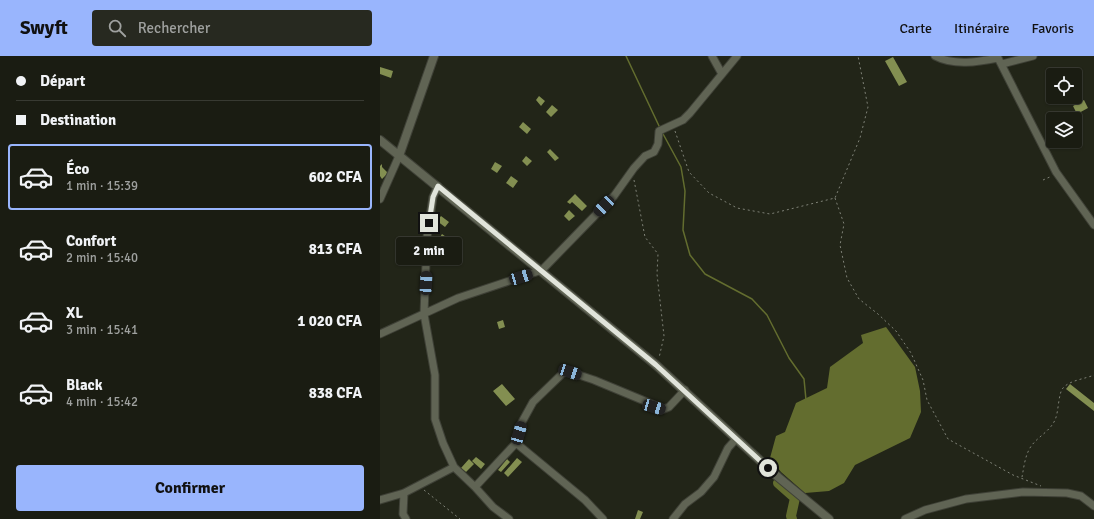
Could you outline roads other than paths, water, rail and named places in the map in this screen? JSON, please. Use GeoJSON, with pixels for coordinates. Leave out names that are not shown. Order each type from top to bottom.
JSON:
{"type":"FeatureCollection","features":[{"type":"Feature","properties":{"kind":"street"},"geometry":{"type":"LineString","coordinates":[[380,199],[399,156],[434,56]]}},
{"type":"Feature","properties":{"kind":"street"},"geometry":{"type":"LineString","coordinates":[[712,56],[722,74]]}},
{"type":"Feature","properties":{"kind":"street"},"geometry":{"type":"LineString","coordinates":[[380,334],[458,298],[542,270],[614,196],[634,168],[645,156],[654,152],[658,144],[659,131],[683,120],[737,56]]}},
{"type":"Feature","properties":{"kind":"street"},"geometry":{"type":"LineString","coordinates":[[935,56],[946,62],[979,62],[1033,56]]}},
{"type":"Feature","properties":{"kind":"street"},"geometry":{"type":"LineString","coordinates":[[999,59],[1056,172],[1094,226]]}},
{"type":"Feature","properties":{"kind":"street"},"geometry":{"type":"LineString","coordinates":[[380,140],[542,270],[656,365],[778,477],[829,519]]}},
{"type":"Feature","properties":{"kind":"street"},"geometry":{"type":"LineString","coordinates":[[380,179],[388,182]]}},
{"type":"Feature","properties":{"kind":"street"},"geometry":{"type":"LineString","coordinates":[[438,186],[433,197],[427,237],[424,314],[434,375],[435,419],[443,444],[454,467],[493,507],[509,519]]}},
{"type":"Feature","properties":{"kind":"street"},"geometry":{"type":"LineString","coordinates":[[475,487],[516,443],[522,422],[533,402],[563,373],[570,372],[594,380],[664,409],[669,407],[684,390]]}},
{"type":"Feature","properties":{"kind":"street"},"geometry":{"type":"LineString","coordinates":[[673,519],[685,504],[701,492],[714,477],[728,448],[736,439]]}},
{"type":"Feature","properties":{"kind":"street"},"geometry":{"type":"LineString","coordinates":[[516,443],[580,495],[603,519]]}},
{"type":"Feature","properties":{"kind":"street"},"geometry":{"type":"LineString","coordinates":[[380,500],[404,493],[454,467]]}},
{"type":"Feature","properties":{"kind":"street"},"geometry":{"type":"LineString","coordinates":[[905,519],[925,510],[966,499],[1022,492],[1067,493],[1081,496],[1094,506]]}},
{"type":"Feature","properties":{"kind":"street"},"geometry":{"type":"LineString","coordinates":[[403,517],[404,493]]}},
{"type":"Feature","properties":{"kind":"waterway"},"geometry":{"type":"LineString","coordinates":[[626,56],[660,128]]}},
{"type":"Feature","properties":{"kind":"waterway"},"geometry":{"type":"LineString","coordinates":[[662,132],[681,167],[685,191],[683,230],[690,255],[705,274],[752,299],[767,315],[789,358],[804,379],[806,400]]}},
{"type":"Feature","properties":{"kind":"waterway"},"geometry":{"type":"LineString","coordinates":[[778,483],[795,498],[791,516],[792,519]]}}]}
